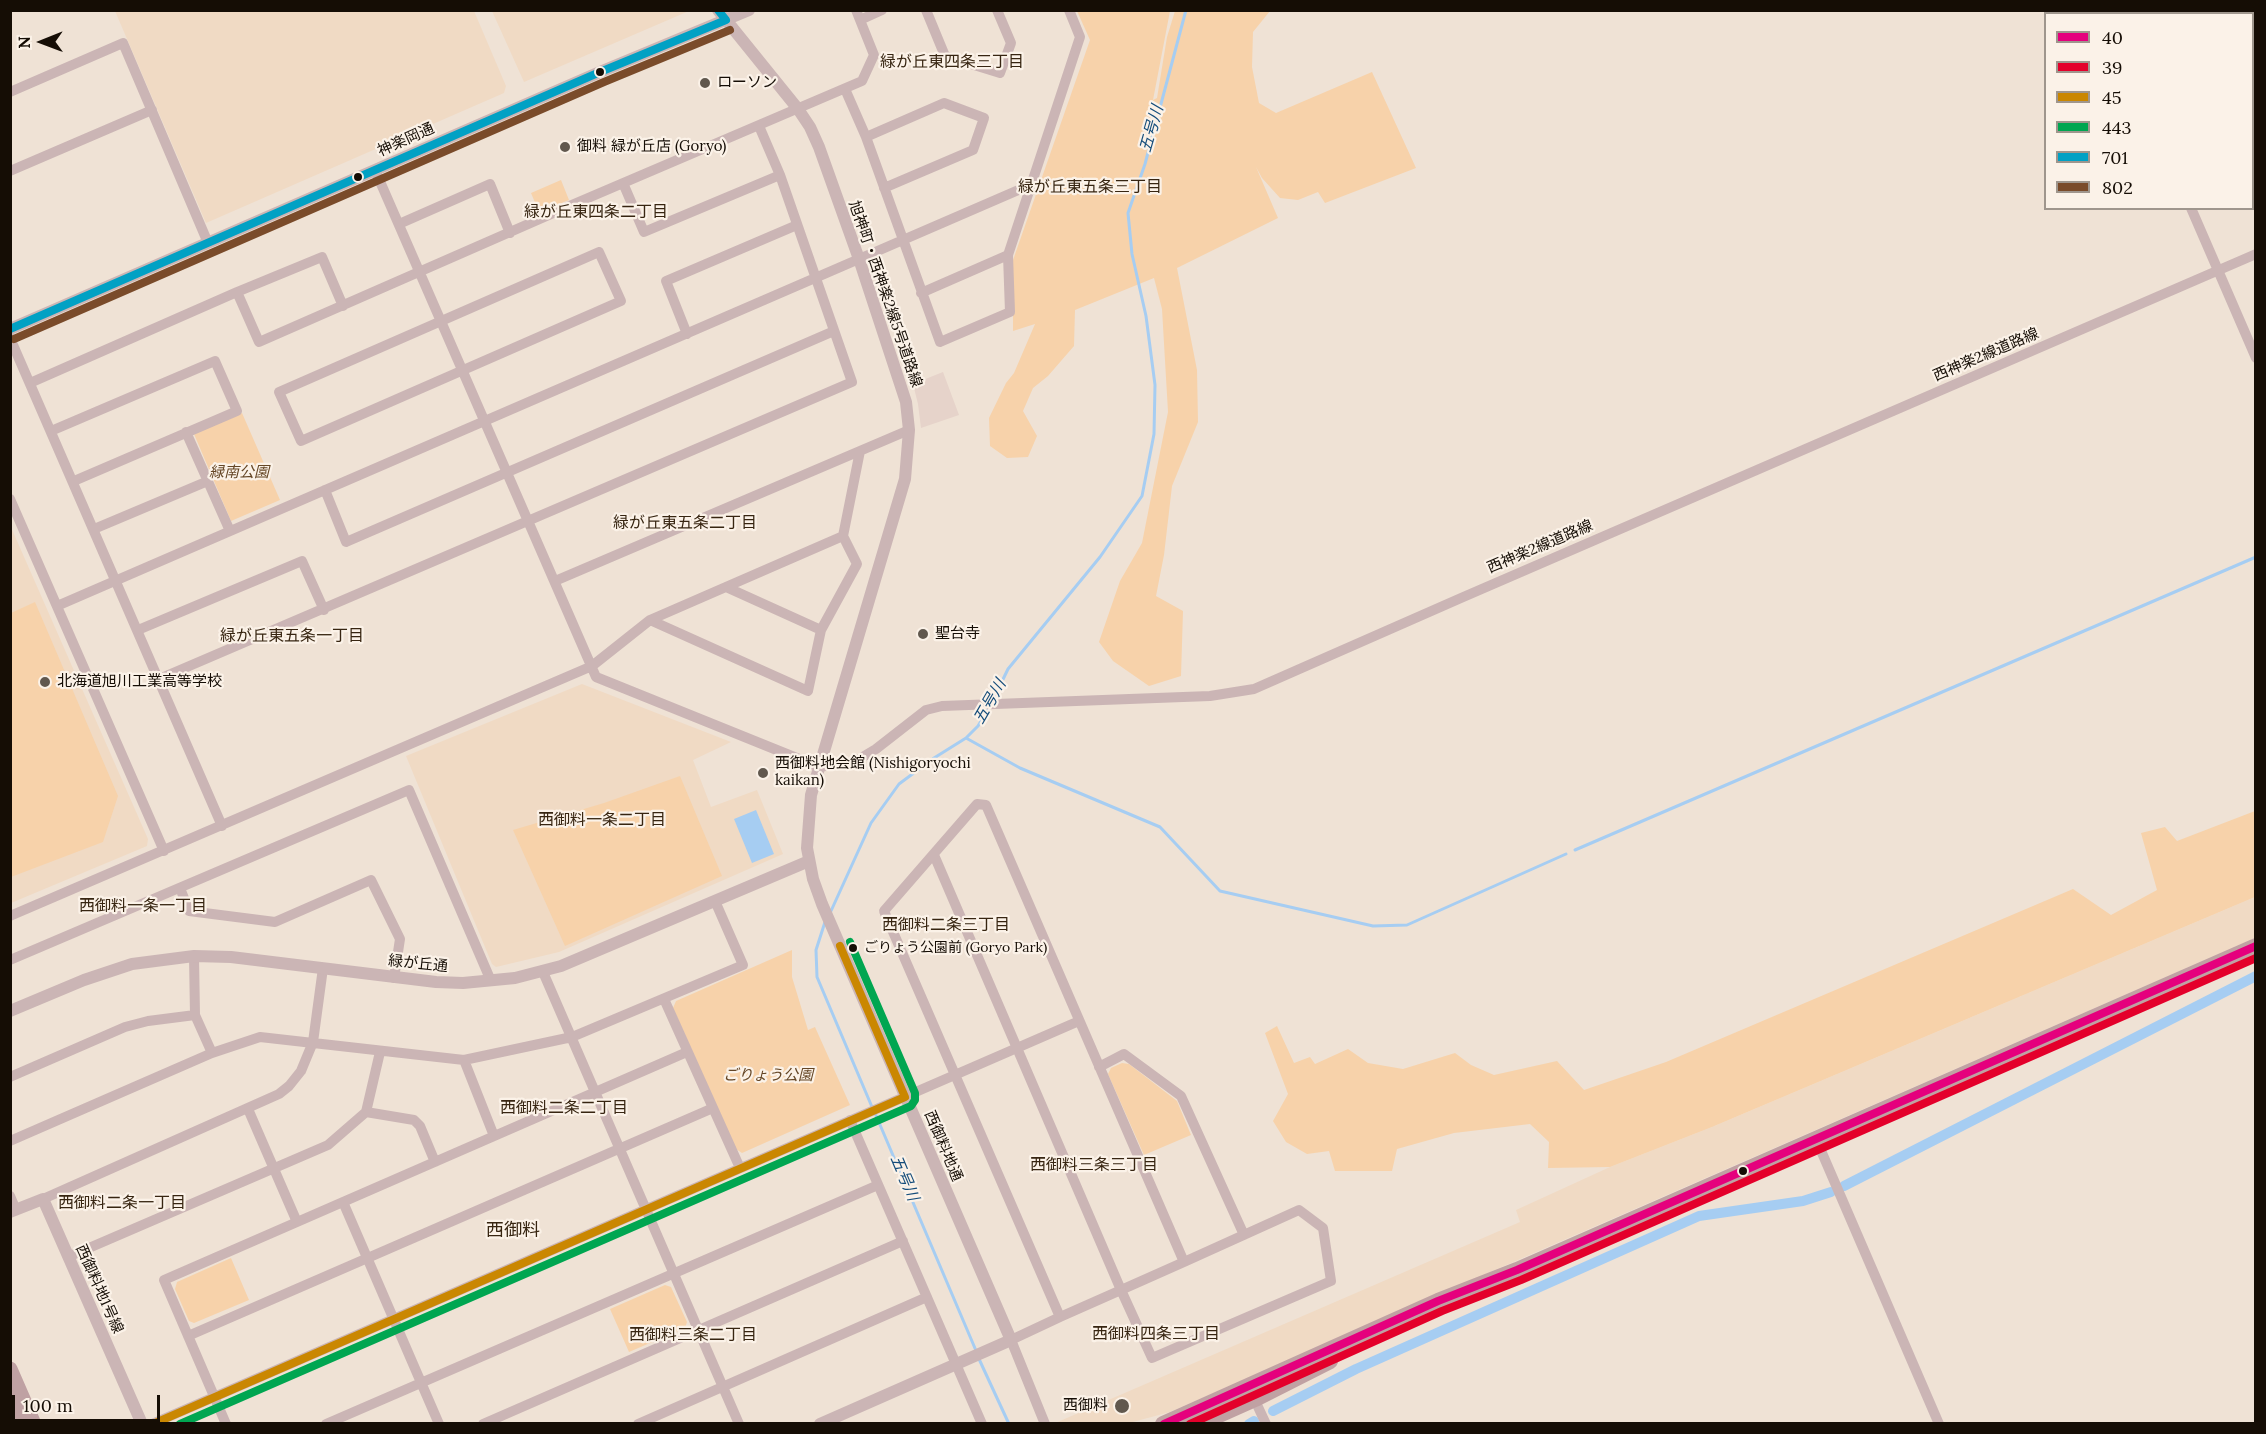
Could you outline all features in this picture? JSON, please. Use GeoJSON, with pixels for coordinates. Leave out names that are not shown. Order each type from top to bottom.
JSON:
{"type":"FeatureCollection","features":[{"type":"Feature","properties":{"kind":"highway"},"geometry":{"type":"LineString","coordinates":[[1163,1424],[1251,1392],[1517,1270],[2256,946]]}},
{"type":"Feature","properties":{"kind":"highway"},"geometry":{"type":"LineString","coordinates":[[1199,1424],[1251,1392]]}},
{"type":"Feature","properties":{"kind":"main road"},"geometry":{"type":"LineString","coordinates":[[10,1369],[34,1424]]}},
{"type":"Feature","properties":{"kind":"main road"},"geometry":{"type":"LineString","coordinates":[[10,1400],[21,1424]]}},
{"type":"Feature","properties":{"kind":"street","name":"神楽岡通"},"geometry":{"type":"LineString","coordinates":[[10,329],[600,72],[722,15],[749,10]]}},
{"type":"Feature","properties":{"kind":"street"},"geometry":{"type":"LineString","coordinates":[[237,292],[259,342],[845,89],[862,81],[874,56],[858,15],[882,10]]}},
{"type":"Feature","properties":{"kind":"street"},"geometry":{"type":"LineString","coordinates":[[926,10],[945,56],[1000,73],[1011,44],[997,10]]}},
{"type":"Feature","properties":{"kind":"street"},"geometry":{"type":"LineString","coordinates":[[845,89],[866,137],[940,342],[1010,312],[1008,255],[1080,37],[1070,10]]}},
{"type":"Feature","properties":{"kind":"street","name":"旭神町・西神楽2線5号道路線"},"geometry":{"type":"LineString","coordinates":[[722,15],[798,109],[819,147],[900,378],[906,402],[909,430],[905,480],[811,795],[807,822],[809,861]]}},
{"type":"Feature","properties":{"kind":"street"},"geometry":{"type":"LineString","coordinates":[[10,92],[123,43],[208,243]]}},
{"type":"Feature","properties":{"kind":"street"},"geometry":{"type":"LineString","coordinates":[[866,137],[944,103],[984,118],[973,150],[884,188]]}},
{"type":"Feature","properties":{"kind":"street"},"geometry":{"type":"LineString","coordinates":[[10,171],[152,110]]}},
{"type":"Feature","properties":{"kind":"street"},"geometry":{"type":"LineString","coordinates":[[159,680],[852,382],[780,175],[759,126]]}},
{"type":"Feature","properties":{"kind":"street"},"geometry":{"type":"LineString","coordinates":[[375,170],[596,677],[819,767]]}},
{"type":"Feature","properties":{"kind":"street"},"geometry":{"type":"LineString","coordinates":[[623,183],[644,232],[780,175]]}},
{"type":"Feature","properties":{"kind":"street"},"geometry":{"type":"LineString","coordinates":[[399,224],[490,184],[510,233]]}},
{"type":"Feature","properties":{"kind":"street"},"geometry":{"type":"LineString","coordinates":[[57,606],[1030,185]]}},
{"type":"Feature","properties":{"kind":"street"},"geometry":{"type":"LineString","coordinates":[[2192,210],[2256,358]]}},
{"type":"Feature","properties":{"kind":"street"},"geometry":{"type":"LineString","coordinates":[[687,333],[666,281],[797,225]]}},
{"type":"Feature","properties":{"kind":"street"},"geometry":{"type":"LineString","coordinates":[[599,252],[621,301],[463,370],[301,441],[279,392],[599,252]]}},
{"type":"Feature","properties":{"kind":"street","name":"西神楽2線道路線"},"geometry":{"type":"LineString","coordinates":[[819,767],[856,761],[876,749],[926,710],[942,706],[1210,696],[1254,689],[2256,254]]}},
{"type":"Feature","properties":{"kind":"street"},"geometry":{"type":"LineString","coordinates":[[921,292],[1008,255]]}},
{"type":"Feature","properties":{"kind":"street"},"geometry":{"type":"LineString","coordinates":[[30,383],[322,257],[343,306]]}},
{"type":"Feature","properties":{"kind":"street"},"geometry":{"type":"LineString","coordinates":[[325,490],[346,542],[834,331]]}},
{"type":"Feature","properties":{"kind":"street"},"geometry":{"type":"LineString","coordinates":[[10,338],[222,826]]}},
{"type":"Feature","properties":{"kind":"street"},"geometry":{"type":"LineString","coordinates":[[51,431],[215,361],[237,411],[74,481]]}},
{"type":"Feature","properties":{"kind":"street"},"geometry":{"type":"LineString","coordinates":[[555,581],[909,430]]}},
{"type":"Feature","properties":{"kind":"street"},"geometry":{"type":"LineString","coordinates":[[186,432],[230,531]]}},
{"type":"Feature","properties":{"kind":"street"},"geometry":{"type":"LineString","coordinates":[[650,620],[808,691],[821,630],[856,564],[843,536],[860,451]]}},
{"type":"Feature","properties":{"kind":"street"},"geometry":{"type":"LineString","coordinates":[[94,529],[208,481]]}},
{"type":"Feature","properties":{"kind":"street"},"geometry":{"type":"LineString","coordinates":[[10,499],[165,851]]}},
{"type":"Feature","properties":{"kind":"street"},"geometry":{"type":"LineString","coordinates":[[10,916],[592,666],[650,620],[843,536]]}},
{"type":"Feature","properties":{"kind":"street"},"geometry":{"type":"LineString","coordinates":[[138,630],[302,561],[324,609]]}},
{"type":"Feature","properties":{"kind":"street"},"geometry":{"type":"LineString","coordinates":[[726,587],[821,630]]}},
{"type":"Feature","properties":{"kind":"street"},"geometry":{"type":"LineString","coordinates":[[10,960],[409,790],[491,981]]}},
{"type":"Feature","properties":{"kind":"street"},"geometry":{"type":"LineString","coordinates":[[1060,1317],[884,911],[977,804],[986,805],[1184,1262]]}},
{"type":"Feature","properties":{"kind":"street"},"geometry":{"type":"LineString","coordinates":[[820,1424],[962,1362],[1060,1317],[1121,1290],[1184,1262],[1299,1210],[1323,1228],[1331,1281],[1152,1358],[1121,1290],[934,855]]}},
{"type":"Feature","properties":{"kind":"street","name":"緑が丘通"},"geometry":{"type":"LineString","coordinates":[[10,1011],[84,980],[132,964],[194,956],[231,957],[394,978],[463,983],[491,981],[543,972],[809,861]]}},
{"type":"Feature","properties":{"kind":"street","name":"西御料地通"},"geometry":{"type":"LineString","coordinates":[[809,861],[822,904],[1011,1340]]}},
{"type":"Feature","properties":{"kind":"street"},"geometry":{"type":"LineString","coordinates":[[180,888],[189,911],[275,922],[371,880],[400,939],[394,978]]}},
{"type":"Feature","properties":{"kind":"street"},"geometry":{"type":"LineString","coordinates":[[10,1142],[212,1053],[260,1037],[464,1060],[572,1037],[743,964],[716,901]]}},
{"type":"Feature","properties":{"kind":"street"},"geometry":{"type":"LineString","coordinates":[[194,956],[195,1015],[212,1053]]}},
{"type":"Feature","properties":{"kind":"street"},"geometry":{"type":"LineString","coordinates":[[10,1196],[13,1211],[279,1094],[301,1071],[314,1042],[322,968]]}},
{"type":"Feature","properties":{"kind":"street"},"geometry":{"type":"LineString","coordinates":[[543,972],[739,1424]]}},
{"type":"Feature","properties":{"kind":"street"},"geometry":{"type":"LineString","coordinates":[[664,999],[740,1168]]}},
{"type":"Feature","properties":{"kind":"street"},"geometry":{"type":"LineString","coordinates":[[10,1077],[125,1027],[148,1021],[195,1015]]}},
{"type":"Feature","properties":{"kind":"street"},"geometry":{"type":"LineString","coordinates":[[152,1424],[1079,1021]]}},
{"type":"Feature","properties":{"kind":"street"},"geometry":{"type":"LineString","coordinates":[[68,1257],[328,1145],[366,1112],[380,1052]]}},
{"type":"Feature","properties":{"kind":"street"},"geometry":{"type":"LineString","coordinates":[[226,1424],[164,1280],[687,1052]]}},
{"type":"Feature","properties":{"kind":"street"},"geometry":{"type":"LineString","coordinates":[[1099,1066],[1124,1054],[1181,1096],[1244,1235]]}},
{"type":"Feature","properties":{"kind":"street"},"geometry":{"type":"LineString","coordinates":[[464,1060],[494,1136]]}},
{"type":"Feature","properties":{"kind":"street"},"geometry":{"type":"LineString","coordinates":[[188,1336],[713,1108]]}},
{"type":"Feature","properties":{"kind":"street"},"geometry":{"type":"LineString","coordinates":[[249,1109],[297,1222]]}},
{"type":"Feature","properties":{"kind":"street"},"geometry":{"type":"LineString","coordinates":[[366,1112],[414,1120],[420,1126],[435,1162]]}},
{"type":"Feature","properties":{"kind":"street"},"geometry":{"type":"LineString","coordinates":[[850,1120],[927,1297],[962,1362],[982,1424]]}},
{"type":"Feature","properties":{"kind":"street"},"geometry":{"type":"LineString","coordinates":[[1816,1139],[1939,1424]]}},
{"type":"Feature","properties":{"kind":"street"},"geometry":{"type":"LineString","coordinates":[[326,1424],[878,1185]]}},
{"type":"Feature","properties":{"kind":"street","name":"西御料地1号線"},"geometry":{"type":"LineString","coordinates":[[43,1199],[142,1424]]}},
{"type":"Feature","properties":{"kind":"street"},"geometry":{"type":"LineString","coordinates":[[343,1202],[439,1424]]}},
{"type":"Feature","properties":{"kind":"street"},"geometry":{"type":"LineString","coordinates":[[483,1424],[903,1241]]}},
{"type":"Feature","properties":{"kind":"street"},"geometry":{"type":"LineString","coordinates":[[638,1424],[927,1297]]}},
{"type":"Feature","properties":{"kind":"street"},"geometry":{"type":"LineString","coordinates":[[1011,1340],[1045,1424]]}},
{"type":"Feature","properties":{"kind":"street"},"geometry":{"type":"LineString","coordinates":[[1251,1392],[1266,1424]]}},
{"type":"Feature","properties":{"kind":"shaded area"},"geometry":{"type":"Polygon","coordinates":[[[115,11],[474,11],[506,86],[504,93],[206,223],[115,11]]]}},
{"type":"Feature","properties":{"kind":"shaded area"},"geometry":{"type":"Polygon","coordinates":[[[492,11],[689,11],[524,82],[492,11]]]}},
{"type":"Feature","properties":{"kind":"shaded area"},"geometry":{"type":"Polygon","coordinates":[[[943,372],[959,415],[921,428],[913,384],[943,372]]]}},
{"type":"Feature","properties":{"kind":"shaded area","name":"北海道旭川工業高等学校"},"geometry":{"type":"Polygon","coordinates":[[[10,525],[148,839],[147,846],[11,903],[10,525]]]}},
{"type":"Feature","properties":{"kind":"shaded area"},"geometry":{"type":"Polygon","coordinates":[[[582,684],[731,742],[693,760],[711,807],[757,790],[783,854],[559,952],[496,967],[492,964],[406,756],[582,684]]]}},
{"type":"Feature","properties":{"kind":"shaded area"},"geometry":{"type":"Polygon","coordinates":[[[2255,897],[2255,938],[1170,1412],[1129,1423],[1053,1424],[1520,1222],[1516,1210],[1610,1167],[1712,1127],[2255,897]]]}},
{"type":"Feature","properties":{"kind":"green space"},"geometry":{"type":"Polygon","coordinates":[[[1077,11],[1170,11],[1153,100],[1157,98],[1167,37],[1175,11],[1270,11],[1253,32],[1252,67],[1259,103],[1276,113],[1372,72],[1416,168],[1325,203],[1318,192],[1298,200],[1280,198],[1262,178],[1256,167],[1278,218],[1177,268],[1197,370],[1198,422],[1172,486],[1164,555],[1156,596],[1183,611],[1181,676],[1149,686],[1113,661],[1099,642],[1120,581],[1142,543],[1168,412],[1162,309],[1154,278],[1075,310],[1074,346],[1048,376],[1033,388],[1023,411],[1037,436],[1028,457],[1007,458],[990,446],[989,418],[1006,383],[1014,373],[1035,324],[1013,331],[1013,260],[1090,40],[1077,11]]]}},
{"type":"Feature","properties":{"kind":"green space"},"geometry":{"type":"Polygon","coordinates":[[[561,180],[569,200],[539,212],[531,193],[561,180]]]}},
{"type":"Feature","properties":{"kind":"green space","name":"緑南公園"},"geometry":{"type":"Polygon","coordinates":[[[242,413],[280,500],[231,521],[194,434],[242,413]]]}},
{"type":"Feature","properties":{"kind":"green space","name":"北海道旭川工業高等学校"},"geometry":{"type":"Polygon","coordinates":[[[35,602],[118,796],[103,842],[11,877],[11,613],[35,602]]]}},
{"type":"Feature","properties":{"kind":"green space"},"geometry":{"type":"Polygon","coordinates":[[[680,776],[722,876],[565,946],[513,830],[604,803],[680,776]]]}},
{"type":"Feature","properties":{"kind":"green space"},"geometry":{"type":"Polygon","coordinates":[[[2255,811],[2255,897],[1712,1127],[1610,1167],[1548,1168],[1549,1142],[1530,1124],[1454,1133],[1397,1149],[1392,1171],[1335,1171],[1329,1151],[1307,1154],[1286,1142],[1273,1121],[1288,1094],[1265,1033],[1277,1026],[1294,1063],[1310,1057],[1315,1064],[1348,1049],[1368,1063],[1403,1069],[1455,1053],[1471,1065],[1494,1075],[1557,1061],[1584,1090],[1666,1062],[2073,889],[2111,915],[2157,890],[2141,833],[2165,827],[2177,841],[2255,811]]]}},
{"type":"Feature","properties":{"kind":"green space","name":"ごりょう公園"},"geometry":{"type":"Polygon","coordinates":[[[792,950],[792,977],[808,1030],[815,1027],[850,1105],[742,1153],[736,1149],[673,1008],[676,1001],[792,950]]]}},
{"type":"Feature","properties":{"kind":"green space"},"geometry":{"type":"Polygon","coordinates":[[[1122,1063],[1129,1064],[1177,1101],[1191,1135],[1144,1155],[1108,1074],[1111,1068],[1122,1063]]]}},
{"type":"Feature","properties":{"kind":"green space"},"geometry":{"type":"Polygon","coordinates":[[[231,1258],[249,1300],[194,1323],[189,1321],[175,1289],[177,1282],[231,1258]]]}},
{"type":"Feature","properties":{"kind":"green space"},"geometry":{"type":"Polygon","coordinates":[[[665,1285],[671,1287],[687,1322],[685,1328],[629,1352],[610,1309],[665,1285]]]}},
{"type":"Feature","properties":{"kind":"water"},"geometry":{"type":"Polygon","coordinates":[[[756,810],[774,854],[752,863],[734,819],[756,810]]]}},
{"type":"Feature","properties":{"kind":"waterway","name":"五号川"},"geometry":{"type":"LineString","coordinates":[[993,700],[1008,669],[1100,557],[1142,496],[1154,434],[1155,385],[1146,316],[1132,254],[1128,213],[1145,164],[1186,10]]}},
{"type":"Feature","properties":{"kind":"waterway"},"geometry":{"type":"LineString","coordinates":[[1575,850],[2256,557]]}},
{"type":"Feature","properties":{"kind":"waterway","name":"五号川"},"geometry":{"type":"LineString","coordinates":[[831,911],[871,823],[899,784],[966,738],[978,726],[990,706]]}},
{"type":"Feature","properties":{"kind":"waterway"},"geometry":{"type":"LineString","coordinates":[[966,738],[1020,768],[1160,827],[1220,891],[1373,926],[1407,925],[1566,854]]}},
{"type":"Feature","properties":{"kind":"waterway","name":"五号川"},"geometry":{"type":"LineString","coordinates":[[825,922],[816,950],[817,977],[872,1107]]}},
{"type":"Feature","properties":{"kind":"waterway"},"geometry":{"type":"LineString","coordinates":[[1844,1186],[2256,976]]}},
{"type":"Feature","properties":{"kind":"waterway","name":"五号川"},"geometry":{"type":"LineString","coordinates":[[875,1113],[977,1353]]}},
{"type":"Feature","properties":{"kind":"waterway"},"geometry":{"type":"LineString","coordinates":[[1273,1411],[1356,1369],[1699,1216],[1803,1201],[1831,1192]]}},
{"type":"Feature","properties":{"kind":"waterway","name":"五号川"},"geometry":{"type":"LineString","coordinates":[[979,1359],[1009,1424]]}},
{"type":"Feature","properties":{"kind":"waterway"},"geometry":{"type":"LineString","coordinates":[[1249,1424],[1254,1421]]}},
{"type":"Feature","properties":{"kind":"transit line","name":"701"},"geometry":{"type":"LineString","coordinates":[[10,329],[600,72],[726,20],[718,10]]}},
{"type":"Feature","properties":{"kind":"transit line","name":"802"},"geometry":{"type":"LineString","coordinates":[[14,339],[604,82],[730,30]]}},
{"type":"Feature","properties":{"kind":"transit line","name":"443"},"geometry":{"type":"LineString","coordinates":[[180,1424],[911,1106],[915,1100],[915,1093],[850,942]]}},
{"type":"Feature","properties":{"kind":"transit line","name":"45"},"geometry":{"type":"LineString","coordinates":[[153,1424],[905,1097],[840,946]]}},
{"type":"Feature","properties":{"kind":"transit line","name":"40"},"geometry":{"type":"LineString","coordinates":[[1164,1424],[1438,1301],[1517,1270],[2256,946]]}},
{"type":"Feature","properties":{"kind":"transit line","name":"39"},"geometry":{"type":"LineString","coordinates":[[1190,1424],[1442,1311],[1521,1280],[2256,958]]}},
{"type":"Feature","properties":{"kind":"place","name":"ローソン"},"geometry":{"type":"Point","coordinates":[705,83]}},
{"type":"Feature","properties":{"kind":"place","name":"御料 緑が丘店 (Goryo)"},"geometry":{"type":"Point","coordinates":[565,147]}},
{"type":"Feature","properties":{"kind":"place","name":"聖台寺"},"geometry":{"type":"Point","coordinates":[923,634]}},
{"type":"Feature","properties":{"kind":"place","name":"北海道旭川工業高等学校"},"geometry":{"type":"Point","coordinates":[45,682]}},
{"type":"Feature","properties":{"kind":"place","name":"西御料地会館 (Nishigoryochi kaikan)"},"geometry":{"type":"Point","coordinates":[763,773]}},
{"type":"Feature","properties":{"kind":"place","name":"ごりょう公園前 (Goryo Park)"},"geometry":{"type":"Point","coordinates":[853,948]}},
{"type":"Feature","properties":{"kind":"place","name":"西御料"},"geometry":{"type":"Point","coordinates":[1122,1406]}},
{"type":"Feature","properties":{"kind":"district","name":"緑が丘東四条三丁目"},"geometry":{"type":"Point","coordinates":[952,62]}},
{"type":"Feature","properties":{"kind":"district","name":"緑が丘東五条三丁目"},"geometry":{"type":"Point","coordinates":[1090,187]}},
{"type":"Feature","properties":{"kind":"district","name":"緑が丘東四条二丁目"},"geometry":{"type":"Point","coordinates":[596,212]}},
{"type":"Feature","properties":{"kind":"district","name":"緑が丘東五条二丁目"},"geometry":{"type":"Point","coordinates":[685,523]}},
{"type":"Feature","properties":{"kind":"district","name":"緑が丘東五条一丁目"},"geometry":{"type":"Point","coordinates":[292,636]}},
{"type":"Feature","properties":{"kind":"district","name":"西御料一条二丁目"},"geometry":{"type":"Point","coordinates":[602,820]}},
{"type":"Feature","properties":{"kind":"district","name":"西御料一条一丁目"},"geometry":{"type":"Point","coordinates":[143,906]}},
{"type":"Feature","properties":{"kind":"district","name":"西御料二条三丁目"},"geometry":{"type":"Point","coordinates":[946,925]}},
{"type":"Feature","properties":{"kind":"district","name":"西御料二条二丁目"},"geometry":{"type":"Point","coordinates":[564,1108]}},
{"type":"Feature","properties":{"kind":"district","name":"西御料三条三丁目"},"geometry":{"type":"Point","coordinates":[1094,1165]}},
{"type":"Feature","properties":{"kind":"district","name":"西御料二条一丁目"},"geometry":{"type":"Point","coordinates":[122,1203]}},
{"type":"Feature","properties":{"kind":"district","name":"西御料"},"geometry":{"type":"Point","coordinates":[513,1231]}},
{"type":"Feature","properties":{"kind":"district","name":"西御料四条三丁目"},"geometry":{"type":"Point","coordinates":[1156,1334]}},
{"type":"Feature","properties":{"kind":"district","name":"西御料三条二丁目"},"geometry":{"type":"Point","coordinates":[693,1335]}}]}
